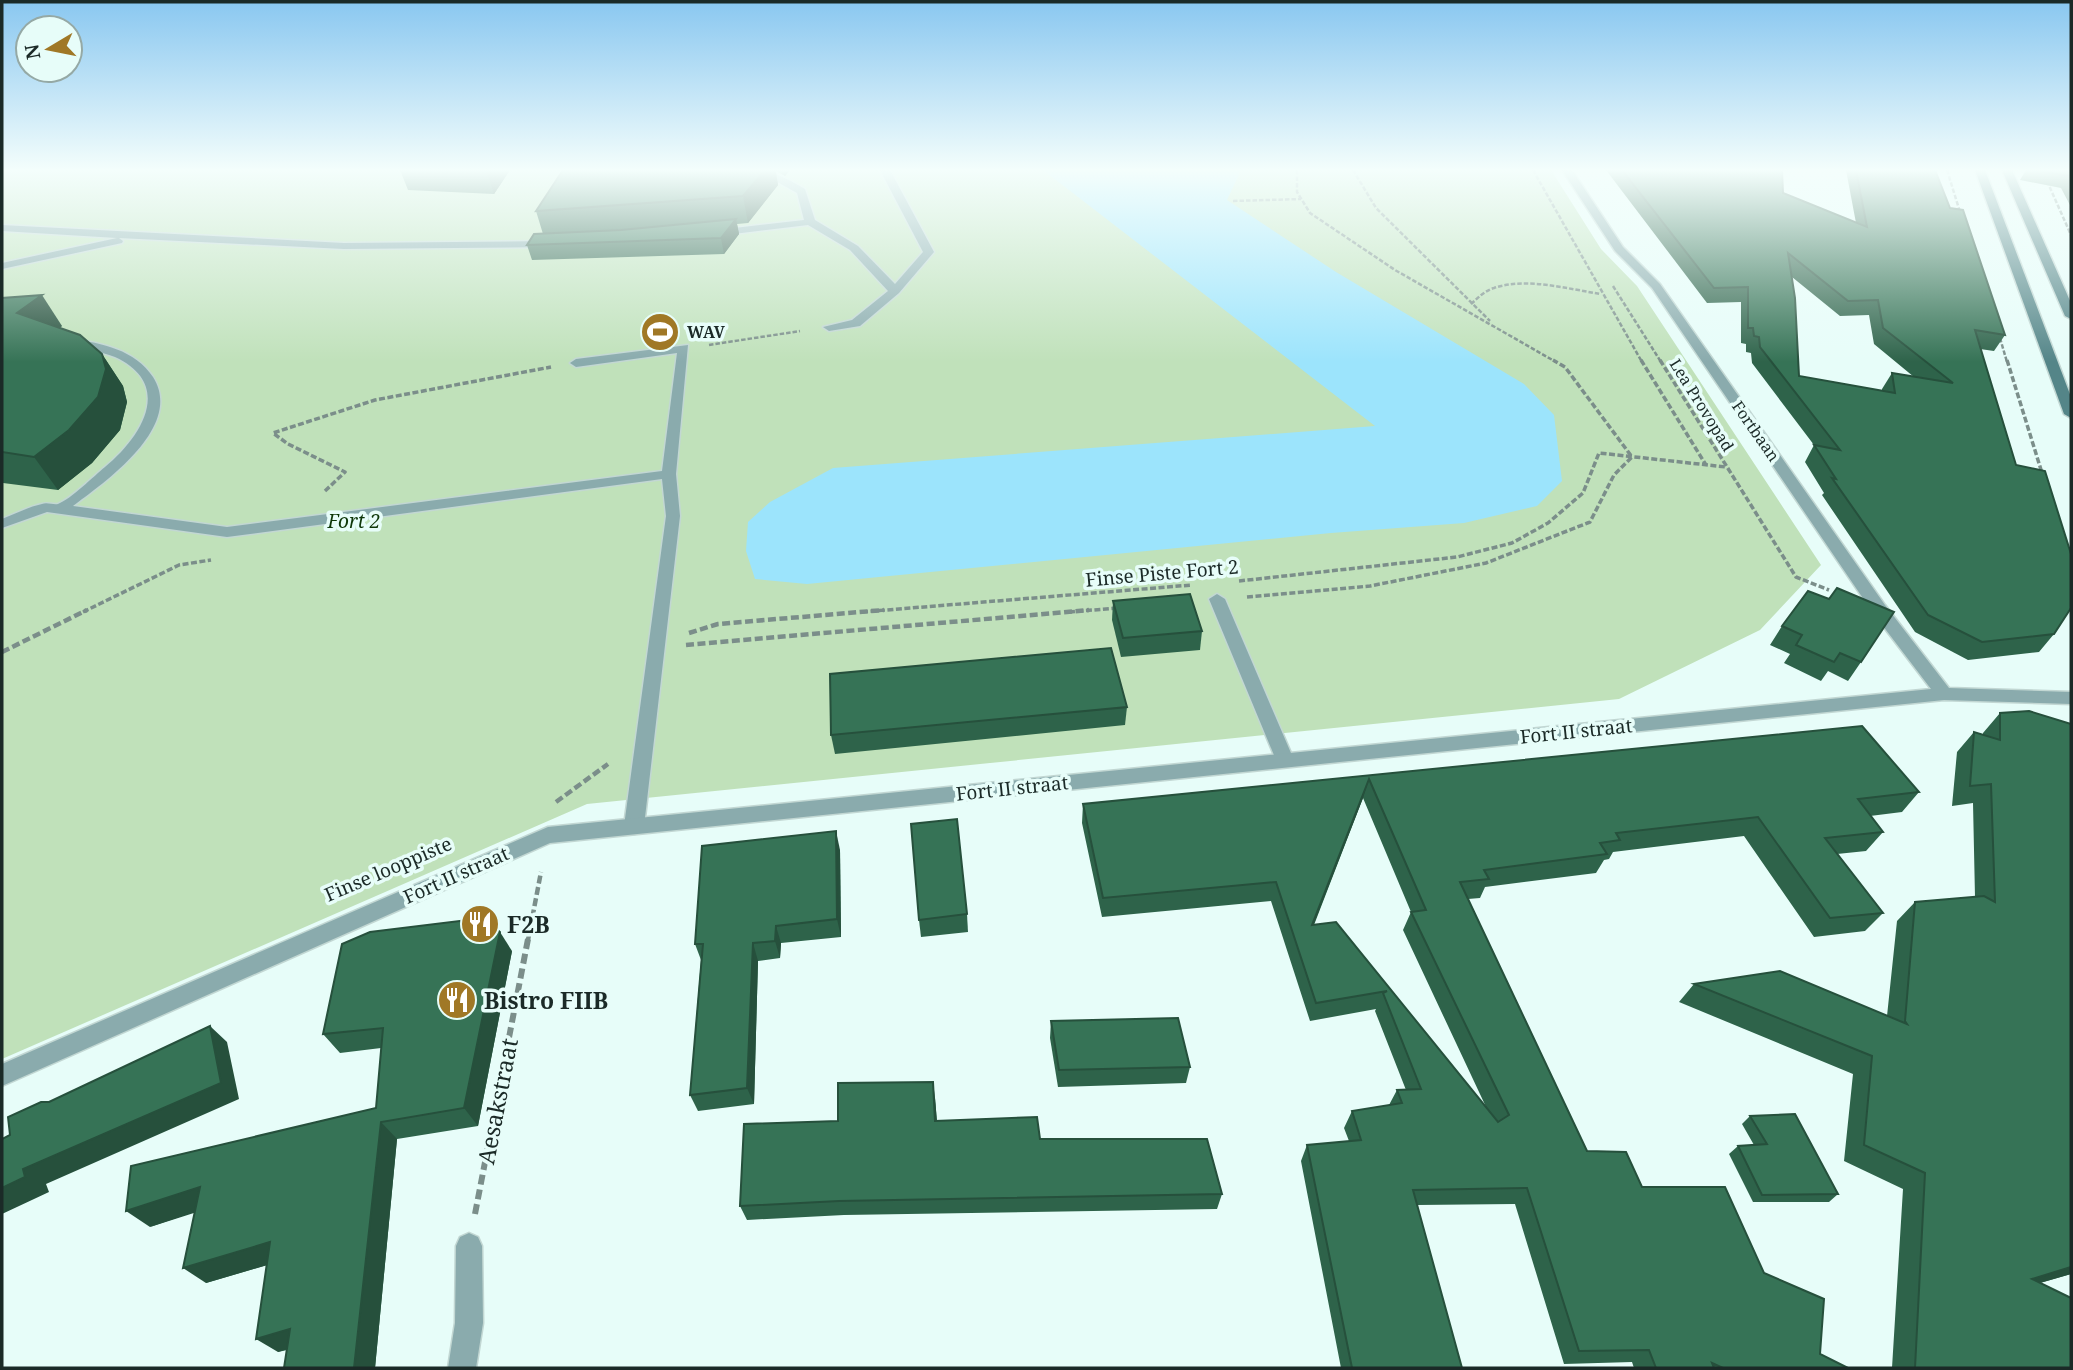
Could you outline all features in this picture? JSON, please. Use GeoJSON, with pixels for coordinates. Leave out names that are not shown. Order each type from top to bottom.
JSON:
{"type":"FeatureCollection","features":[{"type":"Feature","properties":{"kind":"main road"},"geometry":{"type":"LineString","coordinates":[[2004,234],[2071,414]]}},
{"type":"Feature","properties":{"kind":"main road"},"geometry":{"type":"LineString","coordinates":[[2035,234],[2071,316]]}},
{"type":"Feature","properties":{"kind":"street"},"geometry":{"type":"LineString","coordinates":[[92,234],[345,245],[514,246],[561,243]]}},
{"type":"Feature","properties":{"kind":"street"},"geometry":{"type":"LineString","coordinates":[[830,234],[854,248],[895,291]]}},
{"type":"Feature","properties":{"kind":"street"},"geometry":{"type":"LineString","coordinates":[[829,327],[856,323],[895,291],[929,252],[919,234]]}},
{"type":"Feature","properties":{"kind":"street","name":"Fortbaan"},"geometry":{"type":"LineString","coordinates":[[1609,234],[1619,249],[1656,286],[1879,609],[1944,694]]}},
{"type":"Feature","properties":{"kind":"street"},"geometry":{"type":"LineString","coordinates":[[2,266],[138,237]]}},
{"type":"Feature","properties":{"kind":"street"},"geometry":{"type":"LineString","coordinates":[[60,509],[99,480],[132,449],[148,426],[155,395],[150,378],[124,356],[64,342]]}},
{"type":"Feature","properties":{"kind":"street"},"geometry":{"type":"LineString","coordinates":[[576,363],[684,348],[669,474],[673,516],[634,826]]}},
{"type":"Feature","properties":{"kind":"street"},"geometry":{"type":"LineString","coordinates":[[2,524],[46,507],[227,532],[669,474]]}},
{"type":"Feature","properties":{"kind":"street"},"geometry":{"type":"LineString","coordinates":[[1217,599],[1285,760]]}},
{"type":"Feature","properties":{"kind":"street","name":"Fort II straat"},"geometry":{"type":"LineString","coordinates":[[2,1075],[548,835],[1944,694],[2071,698]]}},
{"type":"Feature","properties":{"kind":"street"},"geometry":{"type":"LineString","coordinates":[[461,1368],[469,1323],[469,1246]]}},
{"type":"Feature","properties":{"kind":"path"},"geometry":{"type":"LineString","coordinates":[[1339,234],[1565,367],[1632,457],[1726,467]]}},
{"type":"Feature","properties":{"kind":"path"},"geometry":{"type":"LineString","coordinates":[[1402,234],[1471,304],[1506,333]]}},
{"type":"Feature","properties":{"kind":"path"},"geometry":{"type":"LineString","coordinates":[[1569,234],[1668,405],[1707,466]]}},
{"type":"Feature","properties":{"kind":"path","name":"Lea Provopad"},"geometry":{"type":"LineString","coordinates":[[1633,263],[1619,269],[1604,270],[1796,577],[1879,609]]}},
{"type":"Feature","properties":{"kind":"path"},"geometry":{"type":"LineString","coordinates":[[1471,304],[1484,291],[1529,284],[1602,294]]}},
{"type":"Feature","properties":{"kind":"path"},"geometry":{"type":"LineString","coordinates":[[684,348],[829,327]]}},
{"type":"Feature","properties":{"kind":"path"},"geometry":{"type":"LineString","coordinates":[[1999,336],[2043,478]]}},
{"type":"Feature","properties":{"kind":"path"},"geometry":{"type":"LineString","coordinates":[[281,524],[345,472],[318,456],[282,443],[273,433],[314,416],[376,398],[576,363]]}},
{"type":"Feature","properties":{"kind":"path","name":"Finse Piste Fort 2"},"geometry":{"type":"LineString","coordinates":[[1237,581],[1457,557],[1512,543],[1548,523],[1583,493],[1599,453],[1632,457]]}},
{"type":"Feature","properties":{"kind":"path"},"geometry":{"type":"LineString","coordinates":[[1217,599],[1370,586],[1486,564],[1590,522],[1614,475],[1632,457]]}},
{"type":"Feature","properties":{"kind":"path"},"geometry":{"type":"LineString","coordinates":[[174,558],[179,565]]}},
{"type":"Feature","properties":{"kind":"path"},"geometry":{"type":"LineString","coordinates":[[2,652],[179,565],[220,559]]}},
{"type":"Feature","properties":{"kind":"path","name":"Finse Piste Fort 2"},"geometry":{"type":"LineString","coordinates":[[657,643],[718,624],[1197,585]]}},
{"type":"Feature","properties":{"kind":"path"},"geometry":{"type":"LineString","coordinates":[[657,643],[1121,608]]}},
{"type":"Feature","properties":{"kind":"path"},"geometry":{"type":"LineString","coordinates":[[552,805],[612,762]]}},
{"type":"Feature","properties":{"kind":"path","name":"Aesakstraat"},"geometry":{"type":"LineString","coordinates":[[469,1246],[548,835]]}},
{"type":"Feature","properties":{"kind":"green space","name":"Fort 2"},"geometry":{"type":"Polygon","coordinates":[[[2,234],[1591,234],[1601,249],[1637,286],[1821,565],[1760,630],[1619,699],[587,804],[2,1059],[2,234]]]}},
{"type":"Feature","properties":{"kind":"water"},"geometry":{"type":"Polygon","coordinates":[[[1126,234],[1278,234],[1336,272],[1524,384],[1554,415],[1562,481],[1537,506],[1464,523],[1331,533],[807,584],[755,579],[746,551],[748,522],[770,502],[833,468],[1375,426],[1126,234]]]}},
{"type":"Feature","properties":{"kind":"building"},"geometry":{"type":"Polygon","coordinates":[[[534,234],[724,234],[721,238],[527,245],[534,234]]]}},
{"type":"Feature","properties":{"kind":"building"},"geometry":{"type":"Polygon","coordinates":[[[1672,234],[1971,234],[2005,335],[1975,330],[2016,465],[2045,471],[2071,554],[2071,608],[2054,634],[1982,642],[1928,615],[1832,478],[1836,479],[1814,445],[1840,450],[1760,347],[1759,337],[1754,336],[1753,328],[1748,328],[1748,287],[1714,288],[1672,234]],[[1788,253],[1795,298],[1799,376],[1895,393],[1892,373],[1953,383],[1883,328],[1878,300],[1848,301],[1788,253]]]}},
{"type":"Feature","properties":{"kind":"building"},"geometry":{"type":"Polygon","coordinates":[[[42,295],[17,313],[80,335],[102,354],[106,369],[98,397],[69,430],[34,457],[2,452],[2,298],[42,295]]]}},
{"type":"Feature","properties":{"kind":"building"},"geometry":{"type":"Polygon","coordinates":[[[1837,588],[1894,612],[1861,662],[1840,653],[1834,662],[1796,645],[1802,635],[1782,626],[1808,591],[1829,599],[1837,588]]]}},
{"type":"Feature","properties":{"kind":"building"},"geometry":{"type":"Polygon","coordinates":[[[1190,594],[1202,631],[1123,638],[1113,601],[1190,594]]]}},
{"type":"Feature","properties":{"kind":"building"},"geometry":{"type":"Polygon","coordinates":[[[1111,648],[1127,707],[831,735],[830,674],[1111,648]]]}},
{"type":"Feature","properties":{"kind":"building"},"geometry":{"type":"Polygon","coordinates":[[[2029,711],[2071,724],[2071,1267],[2032,1279],[2071,1298],[2071,1368],[1915,1368],[1925,1173],[1864,1145],[1872,1056],[1694,984],[1780,971],[1907,1024],[1905,1021],[1915,902],[1984,896],[1995,902],[1991,784],[1970,786],[1974,732],[2000,740],[2000,713],[2029,711]]]}},
{"type":"Feature","properties":{"kind":"building"},"geometry":{"type":"Polygon","coordinates":[[[1862,726],[1919,792],[1858,799],[1883,832],[1825,838],[1883,913],[1830,918],[1758,817],[1616,833],[1620,840],[1600,843],[1607,854],[1484,870],[1489,879],[1460,882],[1587,1151],[1626,1152],[1642,1187],[1725,1187],[1764,1273],[1824,1299],[1820,1354],[1848,1368],[1723,1368],[1712,1363],[1714,1368],[1656,1368],[1649,1350],[1579,1351],[1527,1188],[1413,1190],[1462,1368],[1352,1368],[1307,1145],[1361,1140],[1352,1111],[1402,1103],[1397,1090],[1421,1089],[1383,993],[1387,991],[1316,1003],[1276,882],[1103,898],[1083,804],[1862,726]],[[1369,779],[1312,925],[1336,922],[1498,1122],[1509,1115],[1411,912],[1426,910],[1369,779]]]}},
{"type":"Feature","properties":{"kind":"building"},"geometry":{"type":"Polygon","coordinates":[[[957,819],[967,914],[919,920],[911,824],[957,819]]]}},
{"type":"Feature","properties":{"kind":"building"},"geometry":{"type":"Polygon","coordinates":[[[836,831],[837,919],[776,926],[775,941],[753,943],[747,1088],[690,1095],[703,944],[695,944],[702,846],[836,831]]]}},
{"type":"Feature","properties":{"kind":"building"},"geometry":{"type":"Polygon","coordinates":[[[484,918],[500,932],[464,1108],[381,1122],[354,1368],[284,1368],[290,1329],[256,1339],[270,1242],[183,1268],[200,1187],[126,1211],[131,1166],[376,1108],[383,1028],[323,1034],[342,944],[370,932],[484,918]]]}},
{"type":"Feature","properties":{"kind":"building"},"geometry":{"type":"Polygon","coordinates":[[[1178,1018],[1190,1067],[1059,1070],[1051,1021],[1178,1018]]]}},
{"type":"Feature","properties":{"kind":"building"},"geometry":{"type":"Polygon","coordinates":[[[210,1026],[221,1083],[23,1169],[25,1177],[2,1188],[2,1139],[10,1135],[8,1117],[41,1102],[49,1102],[210,1026]]]}},
{"type":"Feature","properties":{"kind":"building"},"geometry":{"type":"Polygon","coordinates":[[[933,1082],[935,1121],[1037,1117],[1040,1139],[1207,1139],[1222,1194],[839,1201],[740,1206],[744,1124],[838,1121],[838,1083],[933,1082]]]}},
{"type":"Feature","properties":{"kind":"building"},"geometry":{"type":"Polygon","coordinates":[[[1795,1114],[1838,1194],[1762,1195],[1738,1146],[1767,1144],[1750,1116],[1795,1114]]]}},
{"type":"Feature","properties":{"kind":"place","name":"WAV"},"geometry":{"type":"Point","coordinates":[660,332]}},
{"type":"Feature","properties":{"kind":"place","name":"F2B"},"geometry":{"type":"Point","coordinates":[480,924]}},
{"type":"Feature","properties":{"kind":"place","name":"Bistro FIIB"},"geometry":{"type":"Point","coordinates":[457,1000]}}]}
